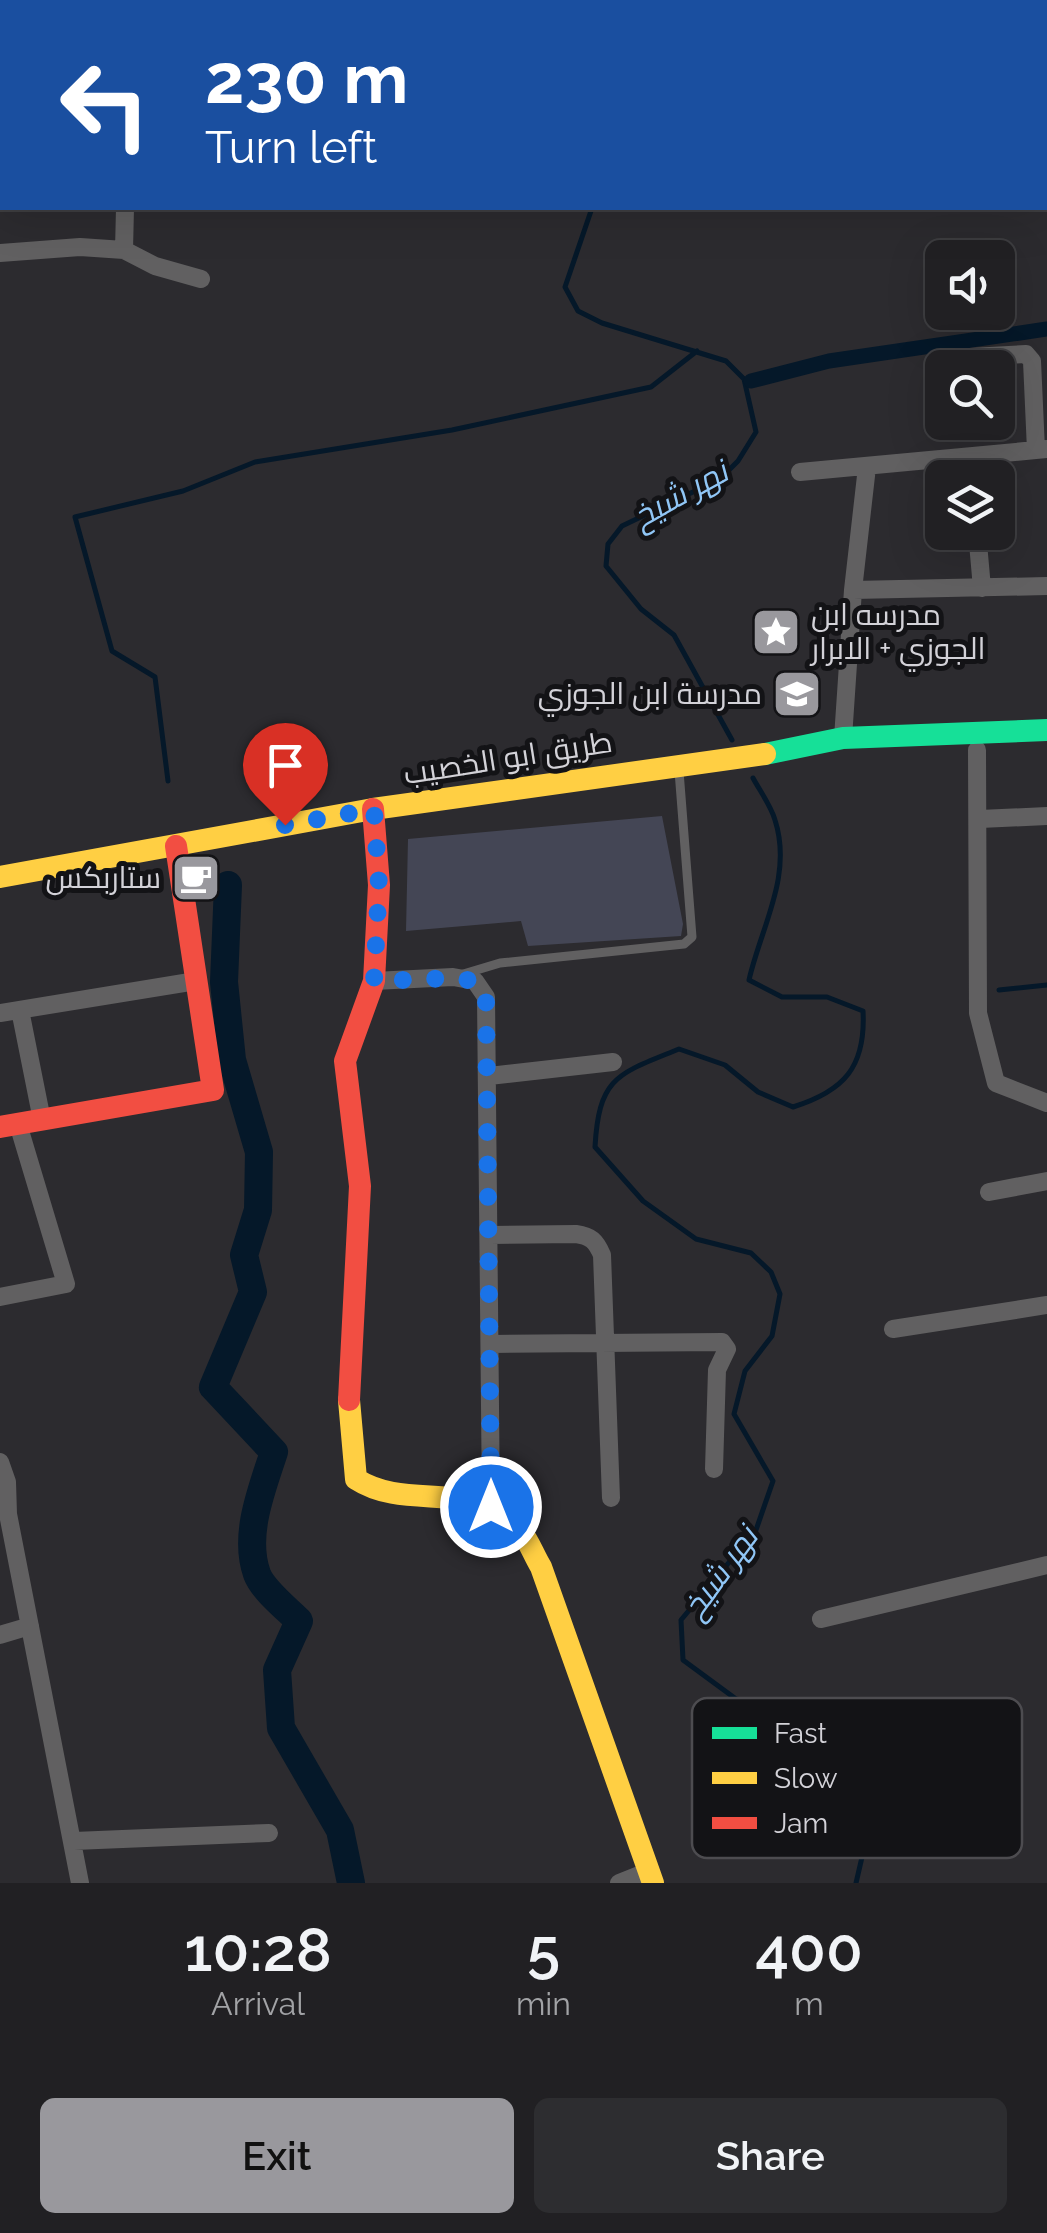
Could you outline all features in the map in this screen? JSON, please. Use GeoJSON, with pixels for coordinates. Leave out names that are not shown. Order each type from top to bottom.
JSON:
{"type":"FeatureCollection","features":[{"type":"Feature","properties":{"kind":"street"},"geometry":{"type":"LineString","coordinates":[[124,250],[125,210]]}},
{"type":"Feature","properties":{"kind":"street"},"geometry":{"type":"LineString","coordinates":[[0,253],[80,246],[124,250],[154,266],[201,279]]}},
{"type":"Feature","properties":{"kind":"street"},"geometry":{"type":"LineString","coordinates":[[800,472],[1042,450],[1032,361],[1026,354],[1015,355]]}},
{"type":"Feature","properties":{"kind":"street"},"geometry":{"type":"LineString","coordinates":[[843,738],[853,590],[867,467]]}},
{"type":"Feature","properties":{"kind":"street"},"geometry":{"type":"LineString","coordinates":[[979,550],[982,588]]}},
{"type":"Feature","properties":{"kind":"street"},"geometry":{"type":"LineString","coordinates":[[853,590],[1047,586]]}},
{"type":"Feature","properties":{"kind":"street","name":"طريق ابو الخصيب"},"geometry":{"type":"LineString","coordinates":[[0,877],[374,809],[791,750],[843,738],[1047,730]]}},
{"type":"Feature","properties":{"kind":"street","name":"طريق ابو الخصيب"},"geometry":{"type":"LineString","coordinates":[[791,750],[845,756],[1047,748]]}},
{"type":"Feature","properties":{"kind":"street"},"geometry":{"type":"LineString","coordinates":[[978,750],[978,1012],[996,1083],[1047,1103]]}},
{"type":"Feature","properties":{"kind":"street"},"geometry":{"type":"LineString","coordinates":[[374,809],[379,885],[374,981],[346,1061],[360,1186],[347,1380],[356,1479],[364,1488],[396,1496],[460,1493],[517,1525],[541,1567],[651,1877],[619,1883]]}},
{"type":"Feature","properties":{"kind":"street"},"geometry":{"type":"LineString","coordinates":[[980,820],[1047,816]]}},
{"type":"Feature","properties":{"kind":"street"},"geometry":{"type":"LineString","coordinates":[[0,1297],[66,1284],[9,1126],[212,1090],[176,846]]}},
{"type":"Feature","properties":{"kind":"street"},"geometry":{"type":"LineString","coordinates":[[374,981],[475,981],[486,997],[491,1507]]}},
{"type":"Feature","properties":{"kind":"street"},"geometry":{"type":"LineString","coordinates":[[0,1013],[196,982]]}},
{"type":"Feature","properties":{"kind":"street"},"geometry":{"type":"LineString","coordinates":[[20,1010],[42,1120]]}},
{"type":"Feature","properties":{"kind":"street"},"geometry":{"type":"LineString","coordinates":[[489,1076],[613,1062]]}},
{"type":"Feature","properties":{"kind":"street"},"geometry":{"type":"LineString","coordinates":[[990,1192],[1047,1181]]}},
{"type":"Feature","properties":{"kind":"street"},"geometry":{"type":"LineString","coordinates":[[490,1235],[576,1234],[597,1243],[602,1255],[611,1498]]}},
{"type":"Feature","properties":{"kind":"street"},"geometry":{"type":"LineString","coordinates":[[892,1328],[1047,1305]]}},
{"type":"Feature","properties":{"kind":"street"},"geometry":{"type":"LineString","coordinates":[[491,1344],[722,1342],[727,1348],[716,1370],[714,1469]]}},
{"type":"Feature","properties":{"kind":"street"},"geometry":{"type":"LineString","coordinates":[[0,1462],[7,1482],[8,1514],[80,1883]]}},
{"type":"Feature","properties":{"kind":"street"},"geometry":{"type":"LineString","coordinates":[[821,1619],[1047,1566]]}},
{"type":"Feature","properties":{"kind":"street"},"geometry":{"type":"LineString","coordinates":[[0,1635],[30,1626]]}},
{"type":"Feature","properties":{"kind":"street"},"geometry":{"type":"LineString","coordinates":[[74,1841],[269,1833]]}},
{"type":"Feature","properties":{"kind":"lane"},"geometry":{"type":"LineString","coordinates":[[453,978],[500,962],[684,944],[692,937],[678,764]]}},
{"type":"Feature","properties":{"kind":"building"},"geometry":{"type":"Polygon","coordinates":[[[662,816],[683,924],[681,936],[528,946],[521,921],[406,931],[408,839],[662,816]]]}},
{"type":"Feature","properties":{"kind":"waterway","name":"نهر شيخ"},"geometry":{"type":"LineString","coordinates":[[591,210],[565,287],[578,311],[602,323],[726,361],[744,379],[756,432],[738,461],[720,479],[622,526],[608,544],[606,566],[641,609],[674,635],[732,740]]}},
{"type":"Feature","properties":{"kind":"waterway"},"geometry":{"type":"LineString","coordinates":[[751,381],[829,361],[1047,329]]}},
{"type":"Feature","properties":{"kind":"waterway"},"geometry":{"type":"LineString","coordinates":[[168,781],[155,677],[112,651],[75,517],[183,491],[255,462],[452,430],[651,387],[697,351]]}},
{"type":"Feature","properties":{"kind":"waterway","name":"نهر شيخ"},"geometry":{"type":"LineString","coordinates":[[735,1698],[683,1660],[681,1620],[756,1530],[773,1481],[734,1414],[745,1371],[772,1336],[780,1294],[771,1272],[751,1253],[696,1239],[643,1201],[595,1147],[597,1123],[607,1091],[627,1072],[679,1049],[725,1065],[758,1092],[793,1107],[826,1093],[856,1062],[863,1011],[827,997],[782,997],[749,980],[773,901],[780,861],[775,820],[753,778]]}},
{"type":"Feature","properties":{"kind":"waterway"},"geometry":{"type":"LineString","coordinates":[[228,885],[224,982],[232,1060],[259,1152],[258,1210],[244,1255],[253,1292],[213,1387],[274,1452],[256,1512],[252,1544],[260,1580],[299,1621],[277,1670],[281,1728],[340,1830],[351,1883]]}},
{"type":"Feature","properties":{"kind":"waterway"},"geometry":{"type":"LineString","coordinates":[[999,990],[1047,985]]}},
{"type":"Feature","properties":{"kind":"waterway","name":"نهر شيخ"},"geometry":{"type":"LineString","coordinates":[[856,1883],[862,1858]]}},
{"type":"Feature","properties":{"kind":"traffic: fast"},"geometry":{"type":"LineString","coordinates":[[765,754],[843,738],[1047,730]]}},
{"type":"Feature","properties":{"kind":"traffic: slow"},"geometry":{"type":"LineString","coordinates":[[0,877],[373,809],[765,754]]}},
{"type":"Feature","properties":{"kind":"traffic: slow"},"geometry":{"type":"LineString","coordinates":[[349,1400],[356,1479],[396,1494],[480,1503],[499,1512],[524,1536],[541,1567],[653,1883]]}},
{"type":"Feature","properties":{"kind":"traffic: jam"},"geometry":{"type":"LineString","coordinates":[[349,1400],[360,1186],[345,1061],[374,981],[379,885],[373,809]]}},
{"type":"Feature","properties":{"kind":"traffic: jam"},"geometry":{"type":"LineString","coordinates":[[0,1127],[213,1090],[176,846]]}},
{"type":"Feature","properties":{"kind":"place","name":"مدرسه ابن الجوزي + الابرار"},"geometry":{"type":"Point","coordinates":[776,632]}},
{"type":"Feature","properties":{"kind":"place","name":"مدرسة ابن الجوزي"},"geometry":{"type":"Point","coordinates":[797,694]}},
{"type":"Feature","properties":{"kind":"place","name":"ستاربكس"},"geometry":{"type":"Point","coordinates":[196,878]}},
{"type":"Feature","properties":{"kind":"route"},"geometry":{"type":"LineString","coordinates":[[285,825],[374,809],[379,885],[374,981],[475,981],[486,997],[491,1507]]}}]}
